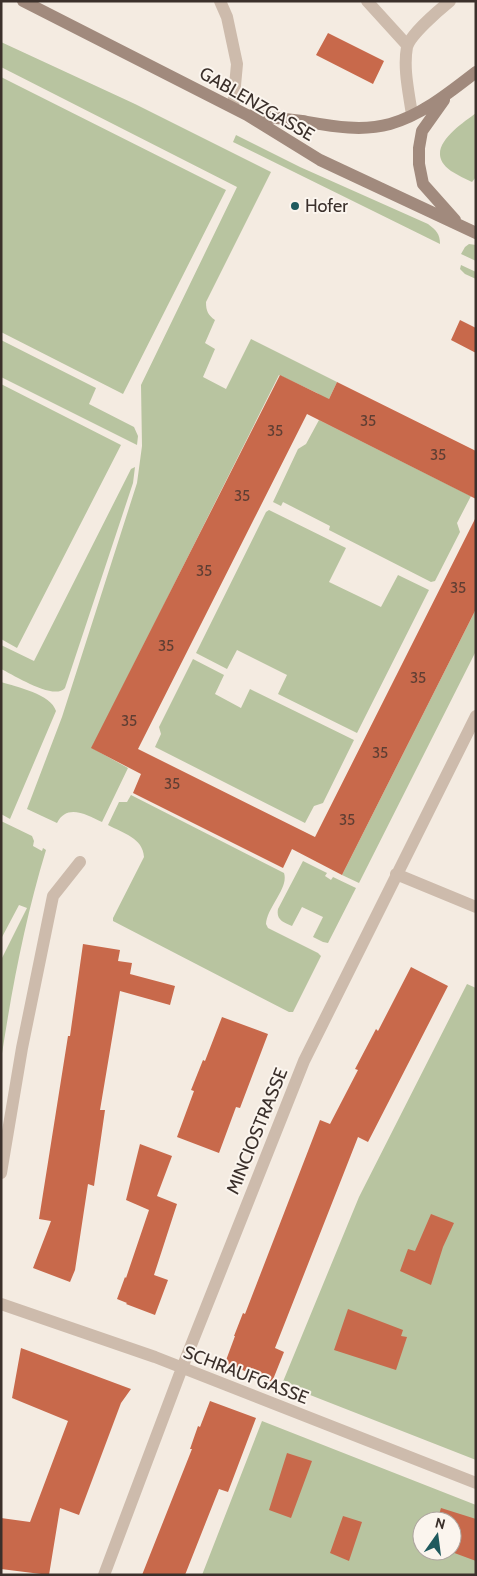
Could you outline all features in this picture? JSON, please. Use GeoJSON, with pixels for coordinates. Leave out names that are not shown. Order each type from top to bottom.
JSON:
{"type":"FeatureCollection","features":[{"type":"Feature","properties":{"kind":"main road","name":"GABLENZGASSE"},"geometry":{"type":"LineString","coordinates":[[23,1],[233,107],[320,160],[476,233]]}},
{"type":"Feature","properties":{"kind":"main road"},"geometry":{"type":"LineString","coordinates":[[459,225],[424,184],[419,164],[419,148],[422,131],[433,113],[449,94],[476,72]]}},
{"type":"Feature","properties":{"kind":"main road"},"geometry":{"type":"LineString","coordinates":[[247,115],[334,127],[362,128],[390,124],[449,94]]}},
{"type":"Feature","properties":{"kind":"street"},"geometry":{"type":"LineString","coordinates":[[220,1],[227,17],[237,64],[233,107]]}},
{"type":"Feature","properties":{"kind":"street"},"geometry":{"type":"LineString","coordinates":[[367,1],[407,45]]}},
{"type":"Feature","properties":{"kind":"street"},"geometry":{"type":"LineString","coordinates":[[412,114],[407,73],[407,45],[430,17],[450,1]]}},
{"type":"Feature","properties":{"kind":"street","name":"MINCIOSTRASSE"},"geometry":{"type":"LineString","coordinates":[[104,1575],[182,1368],[304,1061],[476,716]]}},
{"type":"Feature","properties":{"kind":"street"},"geometry":{"type":"LineString","coordinates":[[1,1173],[22,1048],[53,896],[80,862]]}},
{"type":"Feature","properties":{"kind":"street"},"geometry":{"type":"LineString","coordinates":[[396,874],[476,907]]}},
{"type":"Feature","properties":{"kind":"street","name":"SCHRAUFGASSE"},"geometry":{"type":"LineString","coordinates":[[1,1304],[155,1357],[476,1483]]}},
{"type":"Feature","properties":{"kind":"green space"},"geometry":{"type":"Polygon","coordinates":[[[1,42],[135,104],[271,172],[206,302],[208,312],[215,320],[205,343],[215,349],[203,377],[226,389],[251,339],[337,382],[328,401],[317,393],[279,375],[92,748],[128,768],[102,822],[78,812],[72,812],[66,813],[57,823],[27,809],[62,717],[137,483],[142,446],[141,385],[237,187],[1,67],[1,42]]]}},
{"type":"Feature","properties":{"kind":"green space"},"geometry":{"type":"Polygon","coordinates":[[[1,77],[226,190],[123,394],[1,332],[1,77]]]}},
{"type":"Feature","properties":{"kind":"green space"},"geometry":{"type":"Polygon","coordinates":[[[476,113],[476,177],[472,182],[451,171],[443,163],[440,155],[446,139],[461,124],[476,113]]]}},
{"type":"Feature","properties":{"kind":"green space"},"geometry":{"type":"Polygon","coordinates":[[[236,135],[300,167],[428,224],[437,232],[440,244],[233,142],[236,135]]]}},
{"type":"Feature","properties":{"kind":"green space"},"geometry":{"type":"Polygon","coordinates":[[[469,244],[476,245],[476,261],[461,254],[469,244]]]}},
{"type":"Feature","properties":{"kind":"green space"},"geometry":{"type":"Polygon","coordinates":[[[461,265],[476,272],[476,279],[465,274],[460,269],[461,265]]]}},
{"type":"Feature","properties":{"kind":"green space"},"geometry":{"type":"Polygon","coordinates":[[[1,340],[96,388],[89,404],[134,427],[138,436],[137,445],[1,377],[1,340]]]}},
{"type":"Feature","properties":{"kind":"green space"},"geometry":{"type":"Polygon","coordinates":[[[1,384],[121,445],[17,648],[1,639],[1,384]]]}},
{"type":"Feature","properties":{"kind":"green space"},"geometry":{"type":"Polygon","coordinates":[[[319,420],[471,496],[457,523],[460,532],[435,581],[431,582],[329,530],[330,526],[283,502],[281,506],[273,502],[298,449],[306,444],[319,420]]]}},
{"type":"Feature","properties":{"kind":"green space"},"geometry":{"type":"Polygon","coordinates":[[[135,467],[133,483],[65,688],[60,691],[43,689],[1,669],[1,645],[34,661],[131,469],[135,467]]]}},
{"type":"Feature","properties":{"kind":"green space"},"geometry":{"type":"Polygon","coordinates":[[[269,510],[346,548],[329,582],[381,607],[398,575],[429,590],[357,733],[278,694],[287,675],[237,650],[227,669],[196,653],[266,512],[269,510]]]}},
{"type":"Feature","properties":{"kind":"green space"},"geometry":{"type":"Polygon","coordinates":[[[476,609],[476,651],[359,883],[342,875],[476,609]]]}},
{"type":"Feature","properties":{"kind":"green space"},"geometry":{"type":"Polygon","coordinates":[[[193,659],[224,675],[215,694],[241,708],[250,689],[354,740],[323,803],[314,806],[305,823],[155,747],[161,734],[159,727],[193,659]]]}},
{"type":"Feature","properties":{"kind":"green space"},"geometry":{"type":"Polygon","coordinates":[[[1,682],[41,696],[53,705],[56,711],[10,819],[1,814],[1,682]]]}},
{"type":"Feature","properties":{"kind":"green space"},"geometry":{"type":"Polygon","coordinates":[[[131,795],[284,873],[285,879],[281,891],[270,911],[266,924],[268,928],[321,956],[293,1012],[289,1012],[113,921],[144,857],[143,850],[136,841],[108,825],[119,802],[127,802],[131,795]]]}},
{"type":"Feature","properties":{"kind":"green space"},"geometry":{"type":"Polygon","coordinates":[[[1,821],[32,836],[33,846],[42,851],[43,848],[46,850],[20,954],[1,1060],[1,960],[27,908],[19,905],[1,939],[1,821]]]}},
{"type":"Feature","properties":{"kind":"green space"},"geometry":{"type":"Polygon","coordinates":[[[303,861],[327,873],[325,876],[331,880],[333,877],[356,888],[328,943],[313,937],[323,917],[302,907],[292,926],[283,922],[278,916],[278,909],[303,861]]]}},
{"type":"Feature","properties":{"kind":"green space"},"geometry":{"type":"Polygon","coordinates":[[[467,984],[476,988],[476,1460],[282,1384],[359,1197],[467,984]]]}},
{"type":"Feature","properties":{"kind":"green space"},"geometry":{"type":"Polygon","coordinates":[[[262,1421],[476,1505],[476,1575],[202,1575],[262,1421]]]}},
{"type":"Feature","properties":{"kind":"building"},"geometry":{"type":"Polygon","coordinates":[[[328,33],[384,61],[373,84],[316,55],[328,33]]]}},
{"type":"Feature","properties":{"kind":"building"},"geometry":{"type":"Polygon","coordinates":[[[460,320],[476,328],[476,353],[451,340],[460,320]]]}},
{"type":"Feature","properties":{"kind":"building"},"geometry":{"type":"Polygon","coordinates":[[[280,375],[329,399],[337,382],[476,451],[476,499],[307,414],[138,749],[315,837],[476,517],[476,609],[342,875],[292,849],[283,868],[133,793],[141,774],[91,748],[280,375]]]}},
{"type":"Feature","properties":{"kind":"building"},"geometry":{"type":"Polygon","coordinates":[[[83,944],[120,950],[118,961],[132,963],[130,974],[175,986],[170,1005],[120,991],[100,1110],[105,1110],[94,1186],[88,1184],[75,1270],[70,1282],[33,1268],[51,1221],[39,1219],[68,1036],[70,1036],[83,944]]]}},
{"type":"Feature","properties":{"kind":"building"},"geometry":{"type":"Polygon","coordinates":[[[411,967],[448,986],[368,1142],[358,1137],[275,1348],[284,1352],[272,1382],[225,1363],[234,1336],[243,1313],[245,1314],[320,1120],[330,1124],[358,1070],[355,1069],[376,1029],[378,1031],[411,967]]]}},
{"type":"Feature","properties":{"kind":"building"},"geometry":{"type":"Polygon","coordinates":[[[222,1017],[268,1034],[240,1108],[236,1107],[219,1153],[177,1137],[194,1091],[191,1090],[203,1060],[205,1061],[222,1017]]]}},
{"type":"Feature","properties":{"kind":"building"},"geometry":{"type":"Polygon","coordinates":[[[140,1144],[172,1156],[157,1196],[177,1204],[154,1275],[168,1280],[155,1315],[117,1299],[149,1210],[126,1200],[140,1144]]]}},
{"type":"Feature","properties":{"kind":"building"},"geometry":{"type":"Polygon","coordinates":[[[431,1214],[454,1223],[443,1247],[431,1285],[400,1271],[408,1249],[415,1251],[431,1214]]]}},
{"type":"Feature","properties":{"kind":"building"},"geometry":{"type":"Polygon","coordinates":[[[348,1309],[403,1330],[401,1336],[407,1337],[396,1370],[334,1350],[348,1309]]]}},
{"type":"Feature","properties":{"kind":"building"},"geometry":{"type":"Polygon","coordinates":[[[21,1348],[131,1389],[121,1403],[79,1515],[60,1508],[49,1575],[1,1569],[1,1518],[30,1522],[68,1421],[12,1398],[21,1348]]]}},
{"type":"Feature","properties":{"kind":"building"},"geometry":{"type":"Polygon","coordinates":[[[210,1401],[256,1418],[228,1492],[219,1489],[185,1575],[142,1575],[192,1449],[190,1449],[198,1426],[200,1427],[210,1401]]]}},
{"type":"Feature","properties":{"kind":"building"},"geometry":{"type":"Polygon","coordinates":[[[287,1453],[312,1461],[291,1518],[269,1510],[287,1453]]]}},
{"type":"Feature","properties":{"kind":"building"},"geometry":{"type":"Polygon","coordinates":[[[441,1508],[451,1511],[440,1511],[441,1508]]]}},
{"type":"Feature","properties":{"kind":"building"},"geometry":{"type":"Polygon","coordinates":[[[462,1515],[476,1519],[476,1561],[462,1556],[462,1515]]]}},
{"type":"Feature","properties":{"kind":"building"},"geometry":{"type":"Polygon","coordinates":[[[343,1516],[362,1522],[349,1561],[330,1553],[343,1516]]]}},
{"type":"Feature","properties":{"kind":"place","name":"Hofer"},"geometry":{"type":"Point","coordinates":[295,206]}}]}
